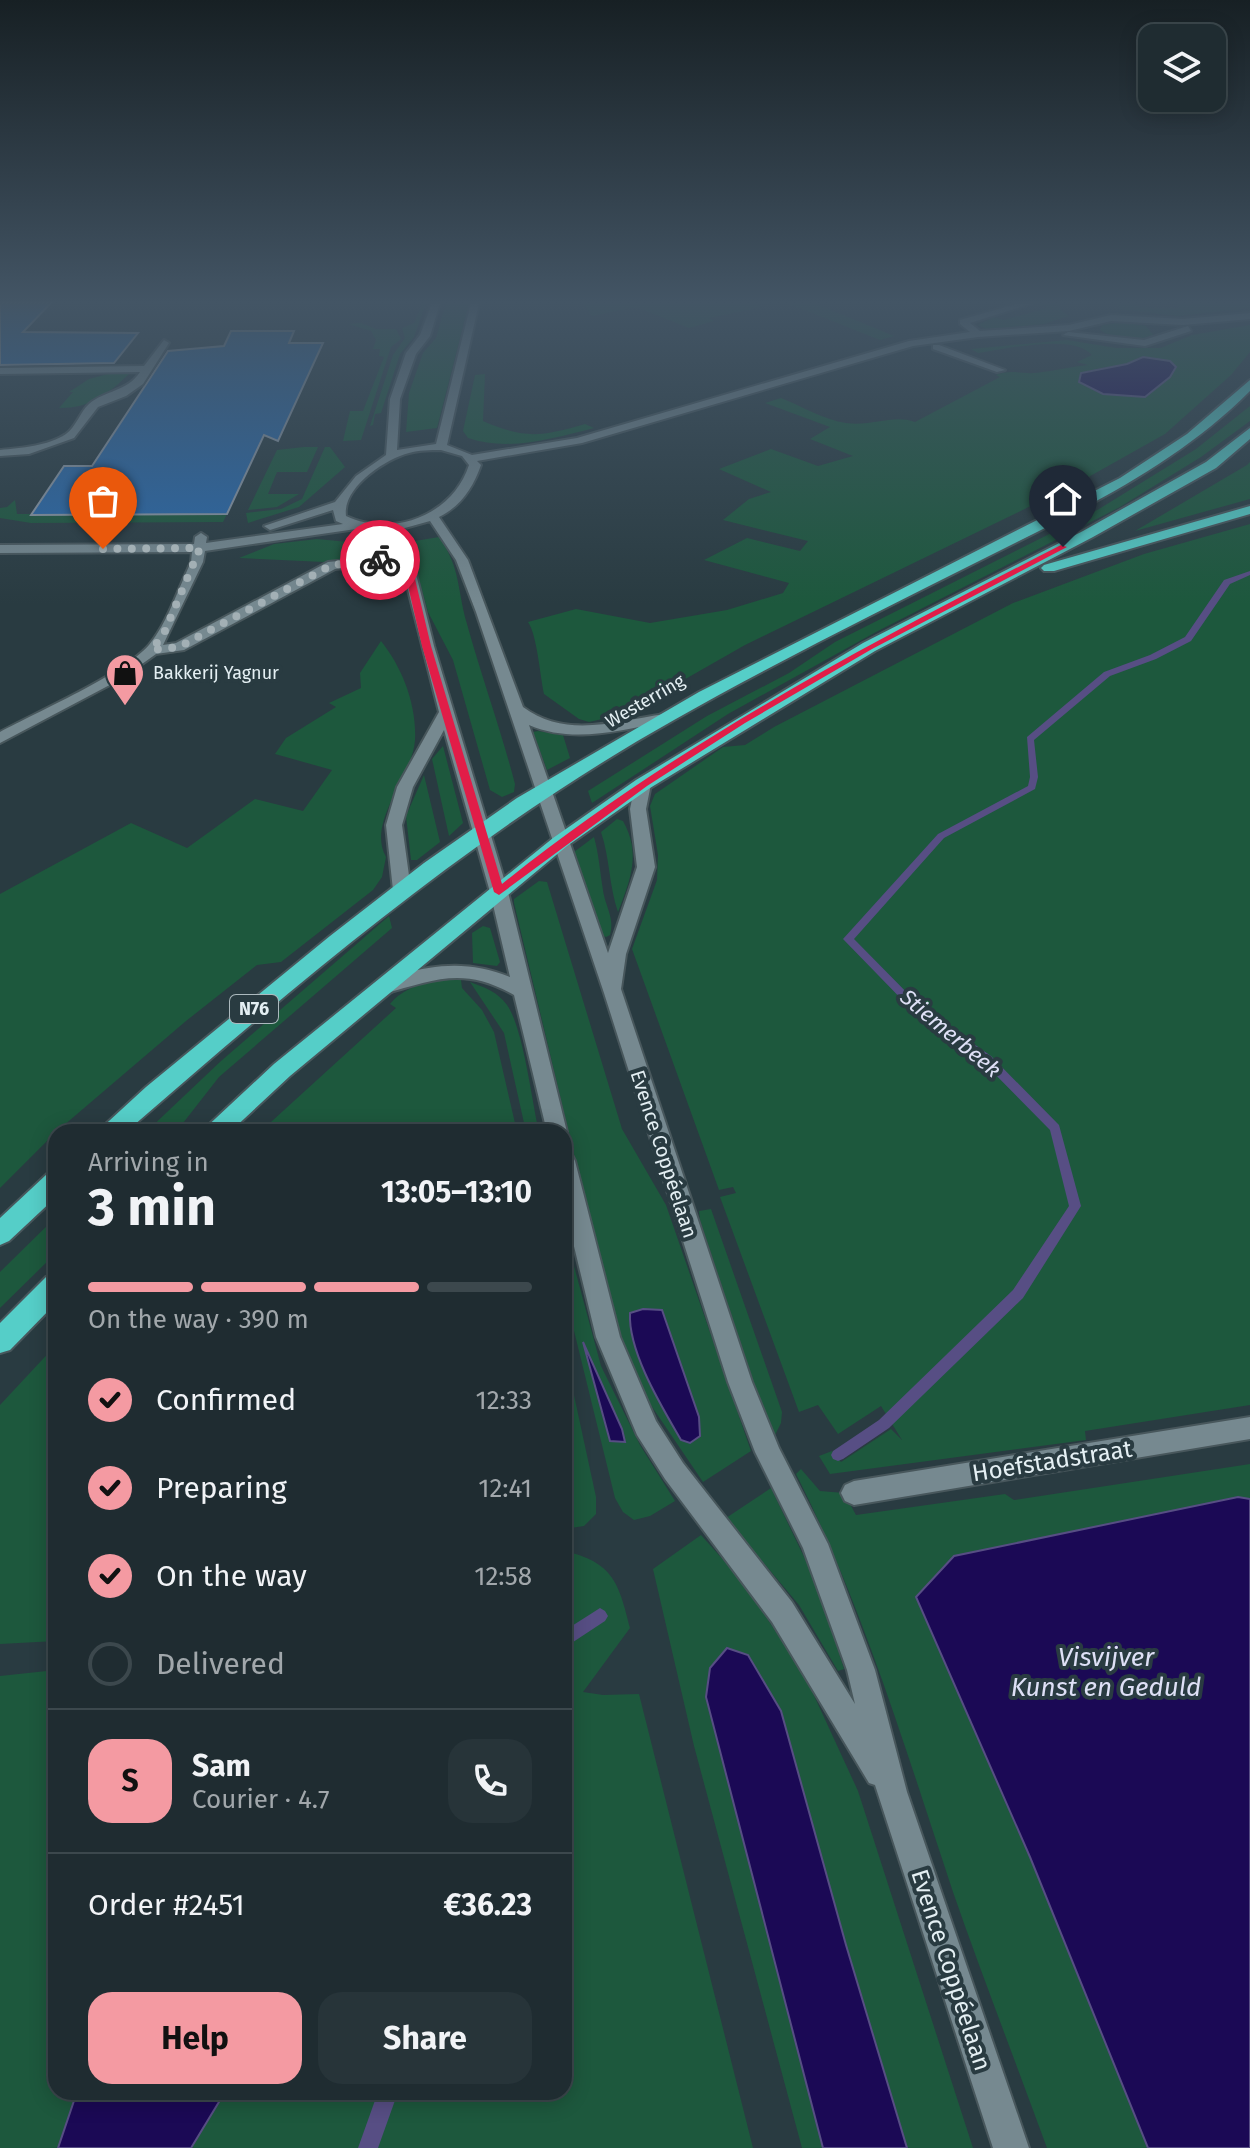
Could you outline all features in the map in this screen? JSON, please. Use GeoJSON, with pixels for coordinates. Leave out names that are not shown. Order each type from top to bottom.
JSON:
{"type":"FeatureCollection","features":[{"type":"Feature","properties":{"kind":"highway","name":"Westerring"},"geometry":{"type":"LineString","coordinates":[[119,1124],[235,1024],[482,830],[665,718],[817,636],[1085,502],[1157,460],[1230,403]]}},
{"type":"Feature","properties":{"kind":"highway"},"geometry":{"type":"LineString","coordinates":[[223,1124],[379,989],[560,842],[643,784],[869,647],[989,586],[1211,465],[1250,432]]}},
{"type":"Feature","properties":{"kind":"highway"},"geometry":{"type":"LineString","coordinates":[[989,586],[1132,541],[1250,510]]}},
{"type":"Feature","properties":{"kind":"highway"},"geometry":{"type":"LineString","coordinates":[[0,1234],[48,1189]]}},
{"type":"Feature","properties":{"kind":"highway"},"geometry":{"type":"LineString","coordinates":[[0,1341],[48,1293]]}},
{"type":"Feature","properties":{"kind":"street"},"geometry":{"type":"LineString","coordinates":[[0,453],[29,451],[70,436],[98,403]]}},
{"type":"Feature","properties":{"kind":"street"},"geometry":{"type":"LineString","coordinates":[[391,456],[395,403]]}},
{"type":"Feature","properties":{"kind":"street"},"geometry":{"type":"LineString","coordinates":[[441,447],[451,403]]}},
{"type":"Feature","properties":{"kind":"street"},"geometry":{"type":"LineString","coordinates":[[0,539],[201,543],[338,505],[365,474],[391,456],[414,448],[441,447],[472,458],[578,441],[709,403]]}},
{"type":"Feature","properties":{"kind":"street"},"geometry":{"type":"LineString","coordinates":[[474,472],[554,453],[578,441]]}},
{"type":"Feature","properties":{"kind":"street"},"geometry":{"type":"LineString","coordinates":[[0,549],[201,543],[355,526],[386,529],[409,527],[433,517],[454,500],[474,472],[475,461],[472,458]]}},
{"type":"Feature","properties":{"kind":"street"},"geometry":{"type":"LineString","coordinates":[[338,505],[340,518],[355,526]]}},
{"type":"Feature","properties":{"kind":"street","name":"Evence Coppéelaan"},"geometry":{"type":"LineString","coordinates":[[433,517],[462,560],[475,589],[613,993],[740,1382],[768,1452],[815,1544],[857,1657],[892,1792],[1011,2148]]}},
{"type":"Feature","properties":{"kind":"street"},"geometry":{"type":"LineString","coordinates":[[386,529],[406,558],[427,646],[499,892],[555,1124]]}},
{"type":"Feature","properties":{"kind":"street"},"geometry":{"type":"LineString","coordinates":[[0,738],[116,676],[152,650],[165,631],[201,543]]}},
{"type":"Feature","properties":{"kind":"street"},"geometry":{"type":"LineString","coordinates":[[152,650],[179,647],[332,565],[406,558]]}},
{"type":"Feature","properties":{"kind":"street"},"geometry":{"type":"LineString","coordinates":[[515,708],[538,723],[566,729],[595,729],[665,718]]}},
{"type":"Feature","properties":{"kind":"street"},"geometry":{"type":"LineString","coordinates":[[402,890],[394,825],[405,787],[447,711]]}},
{"type":"Feature","properties":{"kind":"street"},"geometry":{"type":"LineString","coordinates":[[613,993],[617,954],[646,867],[638,809],[643,784]]}},
{"type":"Feature","properties":{"kind":"street"},"geometry":{"type":"LineString","coordinates":[[379,989],[414,975],[444,970],[489,974],[524,992]]}},
{"type":"Feature","properties":{"kind":"street","name":"Evence Coppéelaan"},"geometry":{"type":"LineString","coordinates":[[572,1193],[608,1337],[646,1427],[674,1471],[782,1612],[892,1792]]}},
{"type":"Feature","properties":{"kind":"street","name":"Hoefstadstraat"},"geometry":{"type":"LineString","coordinates":[[854,1493],[1250,1428]]}},
{"type":"Feature","properties":{"kind":"green space"},"geometry":{"type":"Polygon","coordinates":[[[63,403],[88,403],[80,406],[59,408],[63,403]]]}},
{"type":"Feature","properties":{"kind":"green space"},"geometry":{"type":"Polygon","coordinates":[[[366,403],[373,403],[361,440],[343,441],[350,411],[363,411],[366,403]]]}},
{"type":"Feature","properties":{"kind":"green space"},"geometry":{"type":"Polygon","coordinates":[[[377,403],[384,403],[381,413],[375,414],[370,426],[377,403]]]}},
{"type":"Feature","properties":{"kind":"green space"},"geometry":{"type":"Polygon","coordinates":[[[408,403],[443,403],[437,428],[406,432],[408,403]]]}},
{"type":"Feature","properties":{"kind":"green space"},"geometry":{"type":"Polygon","coordinates":[[[469,403],[484,403],[483,421],[511,431],[546,433],[585,424],[594,428],[515,444],[468,438],[463,431],[469,403]]]}},
{"type":"Feature","properties":{"kind":"green space"},"geometry":{"type":"Polygon","coordinates":[[[766,403],[793,403],[846,423],[898,419],[915,422],[950,403],[1199,403],[1165,434],[1076,484],[745,645],[624,714],[589,722],[579,719],[544,694],[536,645],[528,622],[576,609],[650,623],[727,610],[783,593],[789,583],[704,560],[747,538],[800,551],[808,541],[723,520],[749,499],[771,492],[719,469],[771,449],[818,466],[853,456],[810,439],[830,427],[766,403]]]}},
{"type":"Feature","properties":{"kind":"green space"},"geometry":{"type":"Polygon","coordinates":[[[1250,406],[1250,421],[1201,457],[1120,507],[876,632],[728,714],[592,803],[588,791],[707,716],[789,673],[835,642],[1099,509],[1196,449],[1250,406]]]}},
{"type":"Feature","properties":{"kind":"green space"},"geometry":{"type":"Polygon","coordinates":[[[318,447],[307,472],[277,472],[268,494],[299,494],[277,507],[248,510],[277,450],[318,447]]]}},
{"type":"Feature","properties":{"kind":"green space"},"geometry":{"type":"Polygon","coordinates":[[[325,447],[330,447],[345,467],[299,507],[248,523],[246,513],[281,509],[302,499],[325,447]]]}},
{"type":"Feature","properties":{"kind":"green space"},"geometry":{"type":"Polygon","coordinates":[[[1250,462],[1250,499],[1135,531],[1247,465],[1250,462]]]}},
{"type":"Feature","properties":{"kind":"green space"},"geometry":{"type":"Polygon","coordinates":[[[15,500],[17,514],[227,514],[223,522],[31,523],[0,518],[0,508],[7,507],[15,500]]]}},
{"type":"Feature","properties":{"kind":"green space"},"geometry":{"type":"Polygon","coordinates":[[[1250,524],[1250,1405],[1085,1431],[1086,1440],[830,1474],[819,1456],[832,1451],[841,1462],[891,1429],[902,1440],[881,1406],[838,1434],[818,1405],[799,1412],[720,1197],[736,1193],[733,1187],[719,1190],[632,949],[657,880],[658,855],[650,806],[655,794],[723,747],[745,745],[1013,603],[1144,554],[1250,524]]]}},
{"type":"Feature","properties":{"kind":"green space"},"geometry":{"type":"Polygon","coordinates":[[[439,537],[455,569],[467,624],[515,784],[514,792],[502,797],[490,790],[453,660],[428,612],[409,542],[439,537]]]}},
{"type":"Feature","properties":{"kind":"green space"},"geometry":{"type":"Polygon","coordinates":[[[317,539],[359,543],[373,551],[375,556],[324,562],[239,558],[274,544],[317,539]]]}},
{"type":"Feature","properties":{"kind":"green space"},"geometry":{"type":"Polygon","coordinates":[[[381,641],[407,687],[415,727],[412,754],[382,829],[381,843],[386,857],[382,877],[373,890],[281,962],[257,965],[65,1124],[48,1124],[48,1140],[0,1188],[0,894],[131,823],[187,848],[255,799],[303,811],[332,770],[275,754],[286,738],[336,707],[329,703],[361,688],[360,673],[381,641]]]}},
{"type":"Feature","properties":{"kind":"green space"},"geometry":{"type":"Polygon","coordinates":[[[533,732],[563,735],[570,758],[547,770],[533,732]]]}},
{"type":"Feature","properties":{"kind":"green space"},"geometry":{"type":"Polygon","coordinates":[[[443,746],[463,823],[449,836],[432,759],[443,746]]]}},
{"type":"Feature","properties":{"kind":"green space"},"geometry":{"type":"Polygon","coordinates":[[[424,775],[440,842],[417,860],[411,860],[406,816],[424,775]]]}},
{"type":"Feature","properties":{"kind":"green space"},"geometry":{"type":"Polygon","coordinates":[[[617,819],[623,821],[633,855],[630,877],[618,912],[601,832],[617,819]]]}},
{"type":"Feature","properties":{"kind":"green space"},"geometry":{"type":"Polygon","coordinates":[[[594,837],[611,923],[610,935],[606,937],[602,935],[574,856],[574,852],[594,837]]]}},
{"type":"Feature","properties":{"kind":"green space"},"geometry":{"type":"Polygon","coordinates":[[[539,881],[547,882],[622,1129],[666,1205],[751,1451],[703,1482],[642,1392],[612,1313],[572,1146],[572,1124],[567,1124],[514,899],[539,881]]]}},
{"type":"Feature","properties":{"kind":"green space"},"geometry":{"type":"Polygon","coordinates":[[[389,916],[392,928],[219,1077],[182,1124],[154,1124],[221,1061],[389,916]]]}},
{"type":"Feature","properties":{"kind":"green space"},"geometry":{"type":"Polygon","coordinates":[[[483,926],[490,928],[500,962],[497,966],[473,963],[472,933],[483,926]]]}},
{"type":"Feature","properties":{"kind":"green space"},"geometry":{"type":"Polygon","coordinates":[[[461,980],[462,988],[482,1010],[494,1032],[515,1124],[269,1124],[396,1008],[390,1004],[395,998],[428,983],[461,980]]]}},
{"type":"Feature","properties":{"kind":"green space"},"geometry":{"type":"Polygon","coordinates":[[[470,982],[499,997],[513,1016],[537,1124],[524,1124],[504,1033],[470,982]]]}},
{"type":"Feature","properties":{"kind":"green space"},"geometry":{"type":"Polygon","coordinates":[[[711,1209],[782,1412],[775,1435],[754,1383],[700,1220],[699,1211],[711,1209]]]}},
{"type":"Feature","properties":{"kind":"green space"},"geometry":{"type":"Polygon","coordinates":[[[48,1225],[48,1261],[0,1308],[0,1272],[48,1225]]]}},
{"type":"Feature","properties":{"kind":"green space"},"geometry":{"type":"Polygon","coordinates":[[[572,1259],[601,1366],[640,1445],[675,1501],[650,1516],[634,1520],[623,1512],[615,1498],[572,1323],[572,1259]]]}},
{"type":"Feature","properties":{"kind":"green space"},"geometry":{"type":"Polygon","coordinates":[[[48,1354],[48,1641],[0,1644],[0,1405],[48,1354]]]}},
{"type":"Feature","properties":{"kind":"green space"},"geometry":{"type":"Polygon","coordinates":[[[572,1386],[596,1497],[596,1514],[584,1526],[572,1528],[572,1386]]]}},
{"type":"Feature","properties":{"kind":"green space"},"geometry":{"type":"Polygon","coordinates":[[[1250,1464],[1250,1499],[1238,1497],[916,1597],[1030,1857],[1148,2148],[1047,2148],[964,1924],[863,1627],[796,1474],[801,1469],[820,1491],[844,1493],[856,1515],[1005,1494],[1014,1500],[1250,1464]]]}},
{"type":"Feature","properties":{"kind":"green space"},"geometry":{"type":"Polygon","coordinates":[[[771,1488],[818,1586],[844,1669],[838,1671],[799,1605],[726,1518],[771,1488]]]}},
{"type":"Feature","properties":{"kind":"green space"},"geometry":{"type":"Polygon","coordinates":[[[701,1535],[743,1582],[805,1676],[858,1791],[973,2148],[802,2148],[694,1746],[653,1569],[701,1535]]]}},
{"type":"Feature","properties":{"kind":"green space"},"geometry":{"type":"Polygon","coordinates":[[[572,1554],[604,1568],[617,1587],[630,1628],[583,1692],[639,1694],[753,2148],[192,2148],[220,2100],[572,2100],[572,1554]]]}},
{"type":"Feature","properties":{"kind":"green space"},"geometry":{"type":"Polygon","coordinates":[[[48,1671],[48,2100],[74,2100],[58,2148],[0,2148],[0,1676],[48,1671]]]}},
{"type":"Feature","properties":{"kind":"water"},"geometry":{"type":"Polygon","coordinates":[[[643,1309],[662,1310],[699,1417],[700,1436],[690,1443],[681,1440],[656,1396],[634,1345],[630,1313],[643,1309]]]}},
{"type":"Feature","properties":{"kind":"water"},"geometry":{"type":"Polygon","coordinates":[[[583,1342],[622,1429],[625,1442],[610,1441],[583,1342]]]}},
{"type":"Feature","properties":{"kind":"water","name":"Visvijver Kunst en Geduld"},"geometry":{"type":"Polygon","coordinates":[[[1238,1497],[1250,1499],[1250,2148],[1148,2148],[1030,1857],[916,1597],[954,1556],[1238,1497]]]}},
{"type":"Feature","properties":{"kind":"water"},"geometry":{"type":"Polygon","coordinates":[[[727,1648],[748,1655],[781,1711],[907,2148],[823,2148],[706,1697],[710,1668],[727,1648]]]}},
{"type":"Feature","properties":{"kind":"water"},"geometry":{"type":"Polygon","coordinates":[[[74,2100],[220,2100],[191,2148],[58,2148],[74,2100]]]}},
{"type":"Feature","properties":{"kind":"building"},"geometry":{"type":"Polygon","coordinates":[[[133,403],[295,403],[278,441],[264,435],[227,514],[31,515],[64,466],[92,466],[133,403]]]}},
{"type":"Feature","properties":{"kind":"waterway","name":"Stiemerbeek"},"geometry":{"type":"LineString","coordinates":[[838,1455],[884,1424],[1018,1294],[1075,1206],[1055,1128],[987,1059],[917,1009],[848,939],[941,836],[1032,787],[1034,777],[1030,739],[1107,674],[1153,657],[1188,639],[1227,582],[1250,573]]}},
{"type":"Feature","properties":{"kind":"waterway","name":"Stiemerbeek"},"geometry":{"type":"LineString","coordinates":[[572,1635],[600,1616]]}},
{"type":"Feature","properties":{"kind":"waterway","name":"Stiemerbeek"},"geometry":{"type":"LineString","coordinates":[[368,2148],[385,2100]]}},
{"type":"Feature","properties":{"kind":"way so far"},"geometry":{"type":"LineString","coordinates":[[103,549],[200,548],[197,562],[165,631],[152,650],[179,647],[332,565],[380,560]]}},
{"type":"Feature","properties":{"kind":"place","name":"Bakkerij Yagnur"},"geometry":{"type":"Point","coordinates":[125,707]}},
{"type":"Feature","properties":{"kind":"route"},"geometry":{"type":"LineString","coordinates":[[380,560],[406,558],[427,646],[499,892],[560,842],[742,721],[869,647],[1063,547]]}}]}
